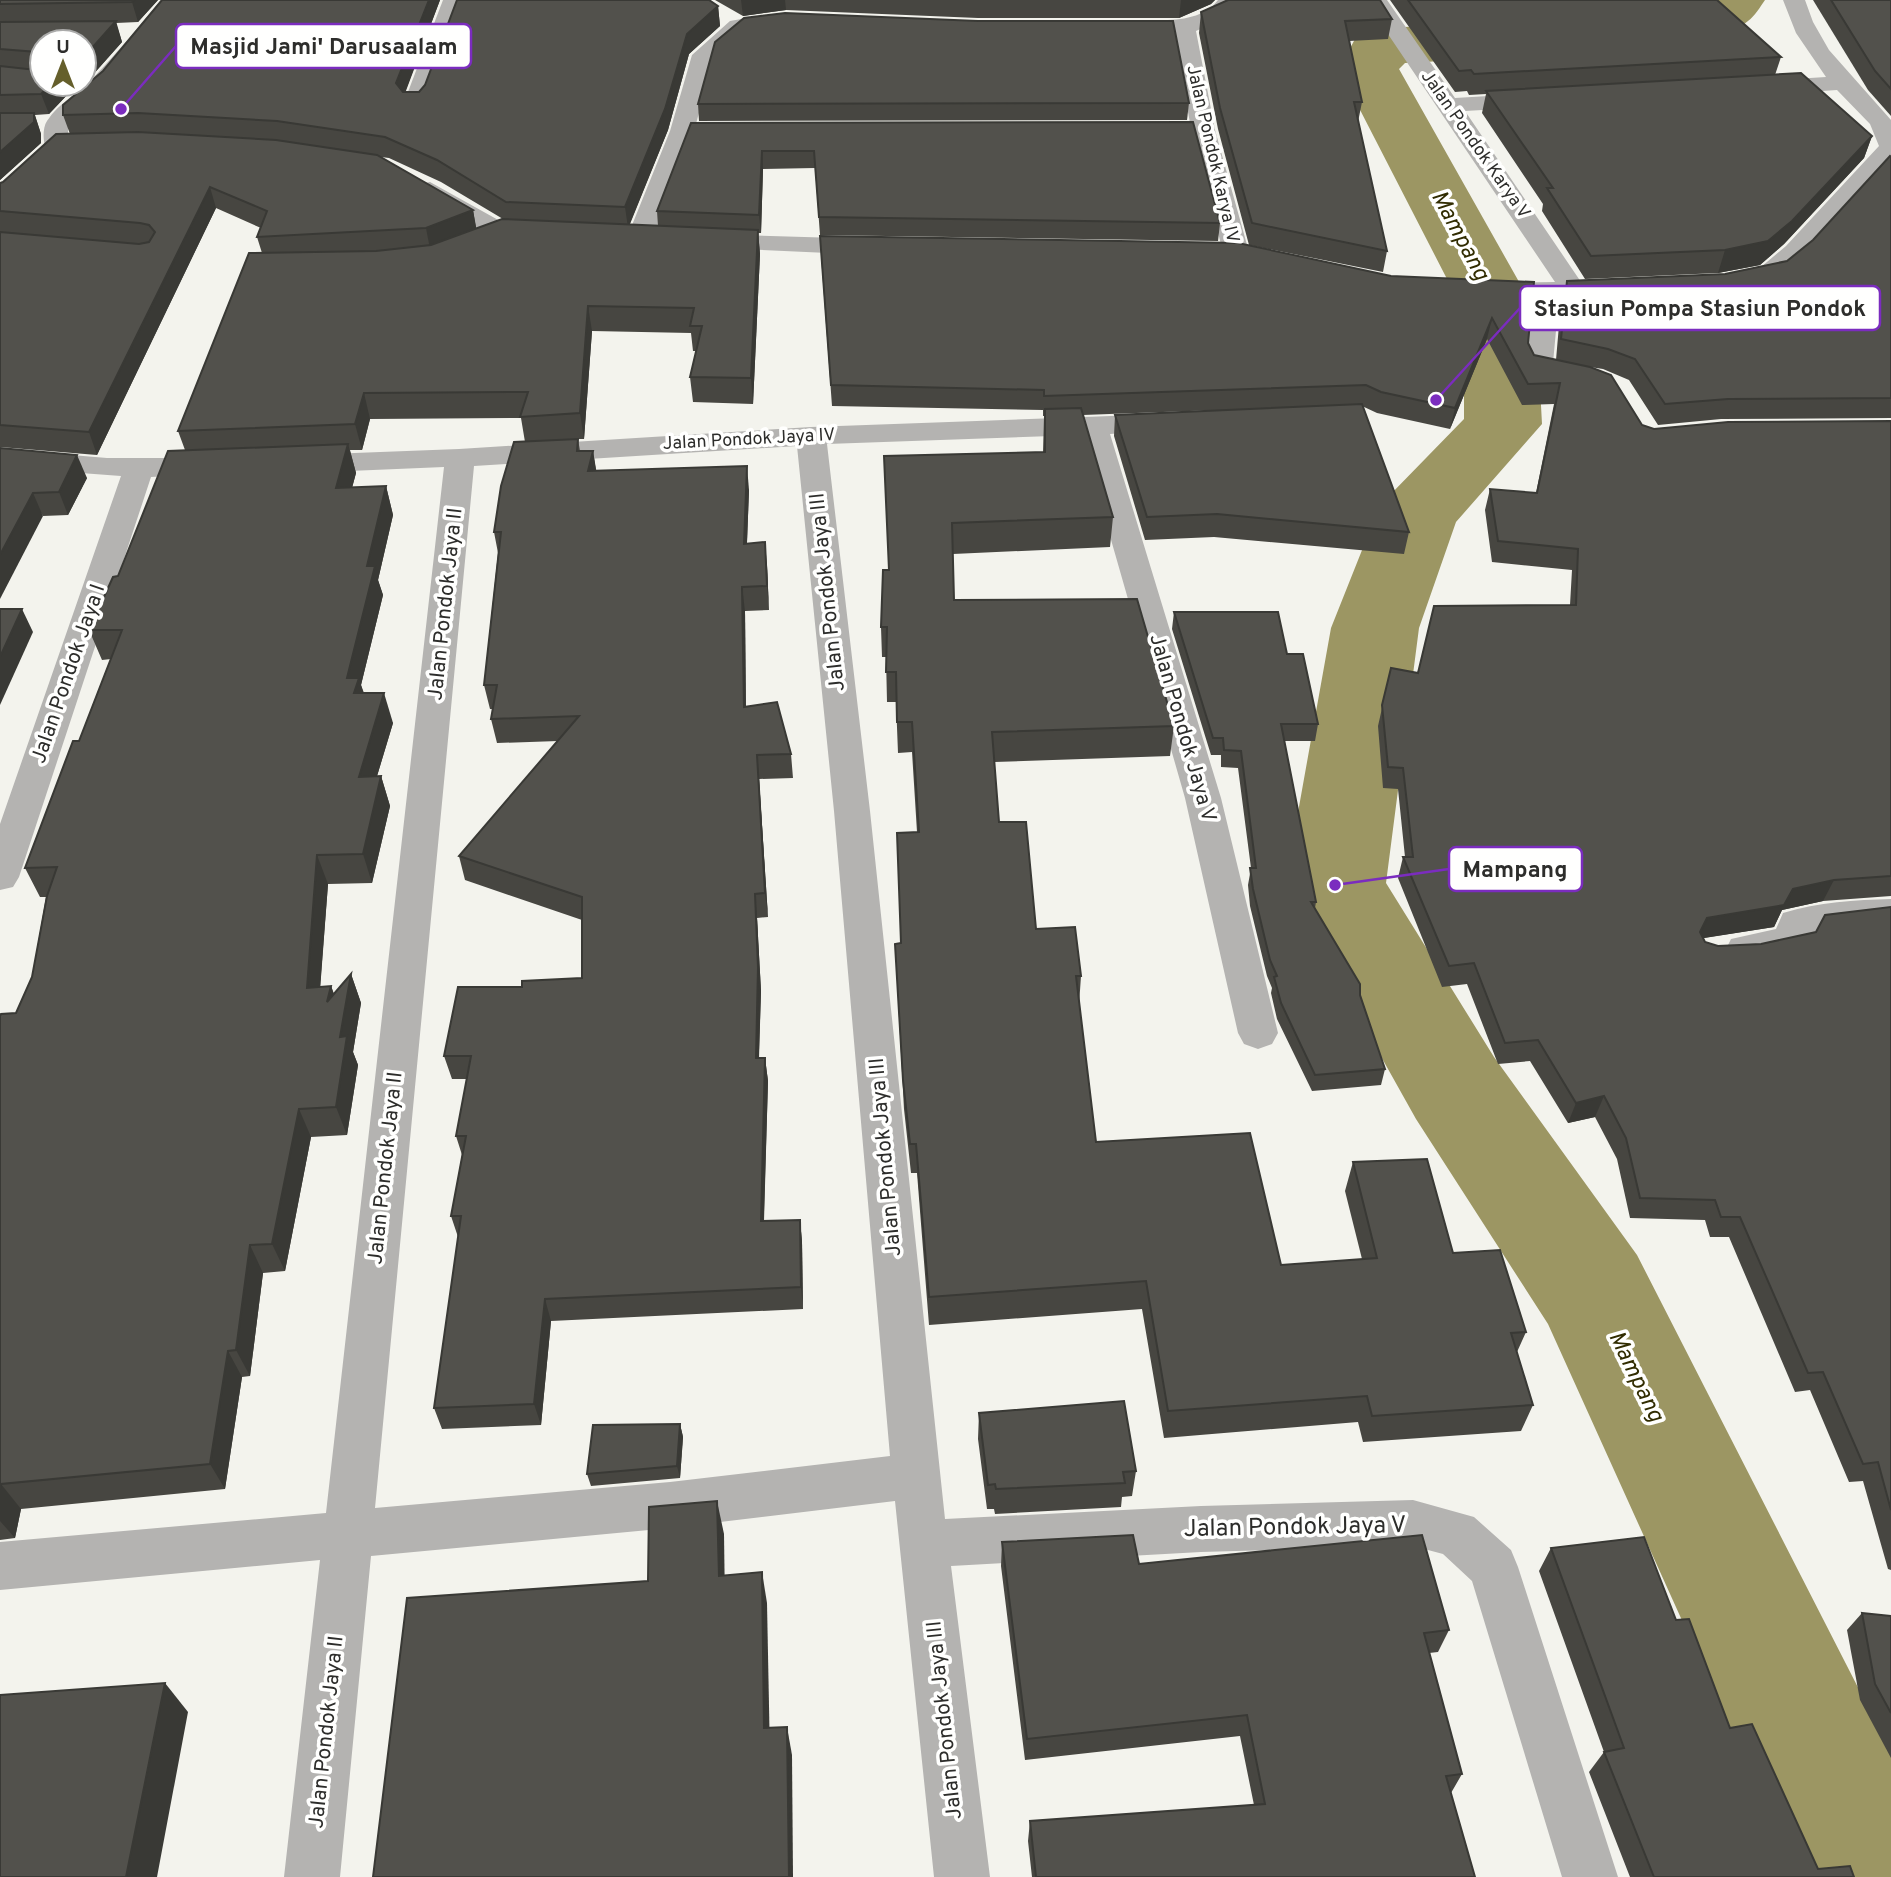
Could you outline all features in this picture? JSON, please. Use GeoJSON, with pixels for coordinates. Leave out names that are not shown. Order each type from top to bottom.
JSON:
{"type":"FeatureCollection","features":[{"type":"Feature","properties":{"kind":"street"},"geometry":{"type":"LineString","coordinates":[[98,77],[146,32],[173,0]]}},
{"type":"Feature","properties":{"kind":"street"},"geometry":{"type":"LineString","coordinates":[[415,105],[437,45],[439,31],[454,0]]}},
{"type":"Feature","properties":{"kind":"street"},"geometry":{"type":"LineString","coordinates":[[1101,28],[1184,28],[1221,11],[1229,0]]}},
{"type":"Feature","properties":{"kind":"street","name":"Jalan Pondok Karya V"},"geometry":{"type":"LineString","coordinates":[[1376,0],[1574,292]]}},
{"type":"Feature","properties":{"kind":"street"},"geometry":{"type":"LineString","coordinates":[[1705,285],[1770,273],[1795,252],[1890,138],[1843,83],[1799,22],[1794,0]]}},
{"type":"Feature","properties":{"kind":"street"},"geometry":{"type":"LineString","coordinates":[[660,241],[682,131],[703,55],[728,19],[774,22]]}},
{"type":"Feature","properties":{"kind":"street","name":"Jalan Pondok Karya IV"},"geometry":{"type":"LineString","coordinates":[[1184,28],[1203,130],[1248,255],[1209,252]]}},
{"type":"Feature","properties":{"kind":"street"},"geometry":{"type":"LineString","coordinates":[[123,32],[146,32]]}},
{"type":"Feature","properties":{"kind":"street"},"geometry":{"type":"LineString","coordinates":[[1748,89],[1843,83]]}},
{"type":"Feature","properties":{"kind":"street"},"geometry":{"type":"LineString","coordinates":[[37,164],[49,132],[80,98]]}},
{"type":"Feature","properties":{"kind":"street"},"geometry":{"type":"LineString","coordinates":[[1448,105],[1557,99]]}},
{"type":"Feature","properties":{"kind":"street"},"geometry":{"type":"LineString","coordinates":[[1121,130],[1203,130]]}},
{"type":"Feature","properties":{"kind":"street"},"geometry":{"type":"LineString","coordinates":[[682,131],[709,131]]}},
{"type":"Feature","properties":{"kind":"street"},"geometry":{"type":"LineString","coordinates":[[49,132],[82,143]]}},
{"type":"Feature","properties":{"kind":"street"},"geometry":{"type":"LineString","coordinates":[[410,178],[503,233],[557,236]]}},
{"type":"Feature","properties":{"kind":"street"},"geometry":{"type":"LineString","coordinates":[[472,247],[503,233]]}},
{"type":"Feature","properties":{"kind":"street"},"geometry":{"type":"LineString","coordinates":[[611,239],[901,248]]}},
{"type":"Feature","properties":{"kind":"street"},"geometry":{"type":"LineString","coordinates":[[1471,291],[1574,292],[1639,288]]}},
{"type":"Feature","properties":{"kind":"street"},"geometry":{"type":"LineString","coordinates":[[1539,292],[1541,368],[1602,382]]}},
{"type":"Feature","properties":{"kind":"street","name":"Jalan Pondok Jaya IV"},"geometry":{"type":"LineString","coordinates":[[0,458],[75,467],[137,470],[459,458],[811,436],[1187,423]]}},
{"type":"Feature","properties":{"kind":"street","name":"Jalan Pondok Jaya V"},"geometry":{"type":"LineString","coordinates":[[1093,426],[1203,798],[1258,1033]]}},
{"type":"Feature","properties":{"kind":"street","name":"Jalan Pondok Jaya III"},"geometry":{"type":"LineString","coordinates":[[811,436],[852,811],[916,1476],[962,1877]]}},
{"type":"Feature","properties":{"kind":"street","name":"Jalan Pondok Jaya II"},"geometry":{"type":"LineString","coordinates":[[312,1877],[459,483],[459,458]]}},
{"type":"Feature","properties":{"kind":"street","name":"Jalan Pondok Jaya I"},"geometry":{"type":"LineString","coordinates":[[0,877],[133,489],[137,470]]}},
{"type":"Feature","properties":{"kind":"street"},"geometry":{"type":"LineString","coordinates":[[1712,952],[1791,941],[1797,923],[1849,914],[1891,913]]}},
{"type":"Feature","properties":{"kind":"street"},"geometry":{"type":"LineString","coordinates":[[0,1566],[670,1505],[916,1476]]}},
{"type":"Feature","properties":{"kind":"street","name":"Jalan Pondok Jaya V"},"geometry":{"type":"LineString","coordinates":[[925,1544],[1201,1529],[1413,1523],[1457,1534],[1493,1567],[1590,1877]]}},
{"type":"Feature","properties":{"kind":"building"},"geometry":{"type":"Polygon","coordinates":[[[0,0],[134,0],[0,4],[0,0]]]}},
{"type":"Feature","properties":{"kind":"building"},"geometry":{"type":"Polygon","coordinates":[[[162,0],[429,0],[396,83],[403,92],[419,92],[425,85],[457,0],[709,0],[718,6],[687,34],[665,109],[625,207],[506,202],[437,160],[385,137],[277,121],[138,113],[63,115],[63,105],[71,98],[98,98],[98,75],[162,0]]]}},
{"type":"Feature","properties":{"kind":"building"},"geometry":{"type":"Polygon","coordinates":[[[1228,0],[1380,0],[1392,19],[1345,21],[1362,102],[1354,102],[1387,251],[1252,223],[1220,108],[1201,12],[1228,0]]]}},
{"type":"Feature","properties":{"kind":"building"},"geometry":{"type":"Polygon","coordinates":[[[1408,0],[1717,0],[1781,57],[1474,74],[1471,70],[1459,71],[1408,0]]]}},
{"type":"Feature","properties":{"kind":"building"},"geometry":{"type":"Polygon","coordinates":[[[1831,0],[1891,0],[1891,89],[1875,71],[1831,0]]]}},
{"type":"Feature","properties":{"kind":"building"},"geometry":{"type":"Polygon","coordinates":[[[785,13],[978,21],[1173,21],[1189,103],[698,104],[715,42],[744,18],[785,13]]]}},
{"type":"Feature","properties":{"kind":"building"},"geometry":{"type":"Polygon","coordinates":[[[116,21],[98,41],[98,28],[28,28],[28,51],[0,49],[0,22],[116,21]]]}},
{"type":"Feature","properties":{"kind":"building"},"geometry":{"type":"Polygon","coordinates":[[[0,66],[28,69],[28,94],[0,95],[0,66]]]}},
{"type":"Feature","properties":{"kind":"building"},"geometry":{"type":"Polygon","coordinates":[[[1801,73],[1872,136],[1792,221],[1768,241],[1725,250],[1591,256],[1547,188],[1553,188],[1486,91],[1801,73]]]}},
{"type":"Feature","properties":{"kind":"building"},"geometry":{"type":"Polygon","coordinates":[[[0,113],[34,113],[34,122],[0,152],[0,113]]]}},
{"type":"Feature","properties":{"kind":"building"},"geometry":{"type":"Polygon","coordinates":[[[1193,122],[1220,223],[819,217],[814,151],[762,151],[759,215],[657,211],[691,123],[1193,122]]]}},
{"type":"Feature","properties":{"kind":"building"},"geometry":{"type":"Polygon","coordinates":[[[138,132],[276,140],[377,155],[473,210],[426,228],[257,237],[267,211],[210,187],[89,432],[0,425],[0,232],[139,244],[149,242],[155,232],[149,225],[140,223],[0,211],[0,183],[56,134],[138,132]]]}},
{"type":"Feature","properties":{"kind":"building"},"geometry":{"type":"Polygon","coordinates":[[[1890,156],[1891,398],[1728,399],[1665,404],[1635,359],[1608,349],[1561,339],[1567,281],[1725,274],[1787,261],[1813,240],[1890,156]]]}},
{"type":"Feature","properties":{"kind":"building"},"geometry":{"type":"Polygon","coordinates":[[[502,219],[758,230],[751,378],[690,377],[702,326],[690,326],[694,308],[588,306],[580,413],[520,417],[528,392],[364,393],[355,424],[178,431],[249,253],[376,251],[431,245],[502,219]]]}},
{"type":"Feature","properties":{"kind":"building"},"geometry":{"type":"Polygon","coordinates":[[[820,236],[1238,243],[1391,276],[1534,282],[1528,343],[1534,355],[1590,367],[1611,375],[1642,425],[1654,429],[1728,422],[1891,421],[1891,876],[1834,880],[1793,889],[1784,905],[1707,918],[1700,932],[1705,942],[1718,946],[1761,944],[1816,932],[1825,915],[1891,907],[1891,1510],[1878,1462],[1863,1464],[1823,1372],[1808,1373],[1740,1217],[1721,1217],[1715,1200],[1640,1198],[1626,1138],[1604,1096],[1576,1103],[1538,1040],[1505,1043],[1474,963],[1449,966],[1403,857],[1413,857],[1403,768],[1388,767],[1382,705],[1391,668],[1418,673],[1434,606],[1576,605],[1578,549],[1498,541],[1490,489],[1537,493],[1560,383],[1528,384],[1492,318],[1455,408],[1381,392],[1366,385],[1044,396],[1044,390],[831,385],[820,236]]]}},
{"type":"Feature","properties":{"kind":"building"},"geometry":{"type":"Polygon","coordinates":[[[1362,404],[1409,532],[1217,514],[1147,517],[1115,415],[1362,404]]]}},
{"type":"Feature","properties":{"kind":"building"},"geometry":{"type":"Polygon","coordinates":[[[1081,408],[1113,517],[952,523],[954,600],[1137,599],[1174,726],[992,732],[999,822],[1026,822],[1036,929],[1075,927],[1081,976],[1076,976],[1096,1142],[1250,1133],[1281,1265],[1377,1258],[1353,1162],[1427,1159],[1453,1253],[1500,1250],[1526,1332],[1511,1333],[1533,1405],[1372,1416],[1367,1396],[1168,1411],[1146,1281],[929,1297],[916,1144],[910,1144],[903,1080],[895,944],[901,943],[897,833],[919,832],[912,722],[897,722],[896,672],[886,672],[887,627],[881,627],[883,570],[889,570],[884,456],[1045,452],[1045,409],[1081,408]]]}},
{"type":"Feature","properties":{"kind":"building"},"geometry":{"type":"Polygon","coordinates":[[[578,439],[577,451],[593,451],[588,471],[747,466],[744,544],[765,542],[767,586],[742,587],[744,707],[777,702],[791,754],[757,755],[765,893],[755,894],[758,967],[756,1058],[765,1058],[761,1221],[800,1220],[801,1287],[545,1299],[534,1404],[434,1408],[461,1216],[451,1216],[466,1136],[456,1136],[471,1056],[444,1056],[458,987],[522,987],[522,981],[582,978],[582,897],[459,856],[579,716],[491,719],[497,685],[484,685],[501,532],[494,532],[501,486],[514,442],[578,439]]]}},
{"type":"Feature","properties":{"kind":"building"},"geometry":{"type":"Polygon","coordinates":[[[348,444],[336,488],[386,486],[367,566],[375,566],[347,678],[359,678],[354,693],[384,693],[359,777],[381,776],[363,854],[317,855],[307,988],[331,986],[327,1002],[351,974],[340,1037],[347,1036],[336,1107],[299,1109],[272,1244],[250,1245],[236,1350],[228,1351],[210,1464],[1,1484],[0,1489],[0,1016],[16,1013],[32,977],[47,896],[57,867],[25,868],[73,741],[79,741],[122,630],[89,630],[113,577],[118,576],[168,451],[348,444]]]}},
{"type":"Feature","properties":{"kind":"building"},"geometry":{"type":"Polygon","coordinates":[[[0,448],[77,455],[59,492],[33,493],[0,555],[0,448]]]}},
{"type":"Feature","properties":{"kind":"building"},"geometry":{"type":"Polygon","coordinates":[[[0,609],[22,609],[0,657],[0,609]]]}},
{"type":"Feature","properties":{"kind":"building"},"geometry":{"type":"Polygon","coordinates":[[[1174,612],[1278,612],[1287,654],[1303,654],[1318,724],[1281,724],[1316,902],[1311,902],[1360,984],[1360,995],[1385,1069],[1315,1075],[1281,1003],[1274,977],[1277,976],[1270,960],[1253,889],[1250,868],[1256,868],[1241,751],[1224,750],[1223,738],[1213,738],[1174,612]]]}},
{"type":"Feature","properties":{"kind":"building"},"geometry":{"type":"Polygon","coordinates":[[[1124,1401],[1136,1471],[1123,1472],[1125,1483],[996,1489],[995,1484],[988,1485],[979,1413],[1124,1401]]]}},
{"type":"Feature","properties":{"kind":"building"},"geometry":{"type":"Polygon","coordinates":[[[680,1424],[677,1466],[587,1474],[593,1425],[680,1424]]]}},
{"type":"Feature","properties":{"kind":"building"},"geometry":{"type":"Polygon","coordinates":[[[717,1501],[719,1576],[762,1572],[764,1728],[787,1727],[789,1877],[373,1877],[407,1598],[648,1581],[649,1507],[717,1501]]]}},
{"type":"Feature","properties":{"kind":"building"},"geometry":{"type":"Polygon","coordinates":[[[1133,1535],[1139,1564],[1422,1535],[1449,1630],[1424,1633],[1462,1774],[1446,1776],[1475,1877],[1036,1877],[1030,1821],[1265,1804],[1247,1715],[1027,1739],[1002,1542],[1133,1535]]]}},
{"type":"Feature","properties":{"kind":"building"},"geometry":{"type":"Polygon","coordinates":[[[1644,1537],[1676,1620],[1689,1619],[1730,1728],[1752,1724],[1818,1869],[1850,1866],[1854,1877],[1654,1877],[1604,1752],[1624,1748],[1551,1548],[1644,1537]]]}},
{"type":"Feature","properties":{"kind":"building"},"geometry":{"type":"Polygon","coordinates":[[[1862,1613],[1891,1616],[1891,1713],[1875,1684],[1862,1613]]]}},
{"type":"Feature","properties":{"kind":"building"},"geometry":{"type":"Polygon","coordinates":[[[165,1683],[126,1877],[0,1877],[0,1695],[165,1683]]]}},
{"type":"Feature","properties":{"kind":"waterway","name":"Mampang"},"geometry":{"type":"LineString","coordinates":[[1736,0],[1727,10],[1695,21],[1591,33],[1405,45],[1376,52],[1369,69],[1500,312],[1503,424],[1417,515],[1375,628],[1335,885],[1455,1088],[1594,1292],[1875,1877]]}},
{"type":"Feature","properties":{"kind":"place","name":"Masjid Jami' Darusaalam"},"geometry":{"type":"Point","coordinates":[121,109]}},
{"type":"Feature","properties":{"kind":"place","name":"Stasiun Pompa Stasiun Pondok"},"geometry":{"type":"Point","coordinates":[1436,400]}},
{"type":"Feature","properties":{"kind":"place","name":"Mampang"},"geometry":{"type":"Point","coordinates":[1335,885]}}]}
